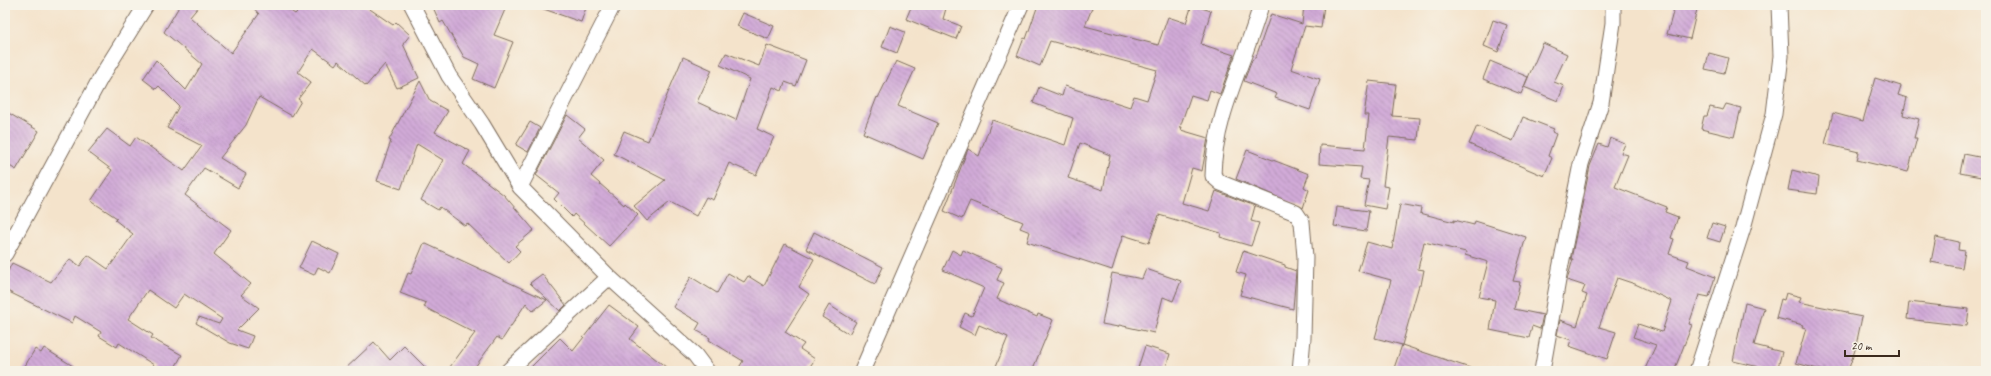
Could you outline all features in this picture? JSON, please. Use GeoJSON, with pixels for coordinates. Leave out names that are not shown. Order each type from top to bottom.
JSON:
{"type":"FeatureCollection","features":[{"type":"Feature","properties":{"kind":"street"},"geometry":{"type":"LineString","coordinates":[[5,254],[101,77],[146,5]]}},
{"type":"Feature","properties":{"kind":"street"},"geometry":{"type":"LineString","coordinates":[[412,5],[449,76],[482,124],[520,187],[609,277],[695,355],[707,371]]}},
{"type":"Feature","properties":{"kind":"street"},"geometry":{"type":"LineString","coordinates":[[520,187],[613,5]]}},
{"type":"Feature","properties":{"kind":"street"},"geometry":{"type":"LineString","coordinates":[[862,371],[1021,5]]}},
{"type":"Feature","properties":{"kind":"street"},"geometry":{"type":"LineString","coordinates":[[1261,5],[1226,102],[1213,158],[1213,176],[1221,183],[1296,213],[1302,222],[1305,257],[1303,338],[1300,371]]}},
{"type":"Feature","properties":{"kind":"street"},"geometry":{"type":"LineString","coordinates":[[1542,371],[1581,164],[1601,103],[1613,22],[1613,5]]}},
{"type":"Feature","properties":{"kind":"street"},"geometry":{"type":"LineString","coordinates":[[1697,371],[1743,228],[1774,114],[1781,56],[1779,5]]}},
{"type":"Feature","properties":{"kind":"street"},"geometry":{"type":"LineString","coordinates":[[508,371],[609,277]]}},
{"type":"Feature","properties":{"kind":"building"},"geometry":{"type":"Polygon","coordinates":[[[180,5],[200,5],[190,17],[231,53],[259,14],[251,5],[282,5],[295,14],[304,5],[364,5],[393,25],[396,22],[410,35],[403,44],[419,78],[397,88],[385,64],[366,86],[338,61],[335,65],[313,49],[298,72],[311,82],[298,99],[301,101],[292,116],[259,97],[246,125],[220,158],[246,174],[238,188],[204,168],[185,195],[231,230],[214,254],[251,284],[241,295],[259,308],[237,330],[253,336],[248,349],[230,343],[196,323],[199,317],[219,324],[222,319],[184,294],[174,308],[148,290],[128,319],[153,335],[151,338],[182,355],[173,371],[151,371],[154,365],[119,343],[117,347],[99,336],[101,332],[75,316],[72,323],[5,290],[5,277],[12,263],[51,282],[70,259],[80,266],[88,255],[108,269],[133,234],[115,220],[117,218],[91,201],[112,170],[88,152],[107,129],[130,146],[136,137],[184,171],[202,146],[167,128],[179,106],[159,86],[156,89],[143,79],[156,60],[186,90],[202,64],[164,32],[180,5]]]}},
{"type":"Feature","properties":{"kind":"building"},"geometry":{"type":"Polygon","coordinates":[[[432,5],[507,5],[494,35],[513,42],[494,88],[473,79],[479,64],[464,57],[443,21],[440,23],[432,5]]]}},
{"type":"Feature","properties":{"kind":"building"},"geometry":{"type":"Polygon","coordinates":[[[538,5],[587,5],[581,22],[538,7],[538,5]]]}},
{"type":"Feature","properties":{"kind":"building"},"geometry":{"type":"Polygon","coordinates":[[[912,5],[947,5],[943,19],[961,26],[956,39],[906,19],[912,5]]]}},
{"type":"Feature","properties":{"kind":"building"},"geometry":{"type":"Polygon","coordinates":[[[1038,5],[1084,5],[1092,8],[1085,26],[1158,45],[1168,17],[1186,23],[1192,5],[1211,11],[1201,44],[1234,55],[1220,94],[1210,90],[1207,100],[1191,95],[1180,127],[1182,127],[1181,130],[1208,138],[1202,171],[1192,168],[1182,203],[1209,211],[1216,191],[1255,206],[1251,221],[1259,223],[1251,246],[1220,237],[1221,233],[1159,215],[1149,243],[1123,235],[1112,270],[1027,242],[1030,232],[1020,228],[1023,222],[970,201],[962,219],[944,211],[968,149],[979,156],[992,120],[1065,145],[1073,118],[1033,103],[1039,87],[1062,96],[1065,86],[1130,107],[1134,96],[1147,100],[1157,70],[1050,41],[1040,66],[1017,56],[1024,38],[1026,39],[1038,5]],[[1080,143],[1068,178],[1103,190],[1110,155],[1080,143]]]}},
{"type":"Feature","properties":{"kind":"building"},"geometry":{"type":"Polygon","coordinates":[[[1304,5],[1324,5],[1321,28],[1305,26],[1291,69],[1320,79],[1310,110],[1275,98],[1277,94],[1244,81],[1252,60],[1256,57],[1271,14],[1302,24],[1304,5]]]}},
{"type":"Feature","properties":{"kind":"building"},"geometry":{"type":"Polygon","coordinates":[[[1675,5],[1698,5],[1690,39],[1667,34],[1675,5]]]}},
{"type":"Feature","properties":{"kind":"building"},"geometry":{"type":"Polygon","coordinates":[[[743,13],[774,26],[768,39],[737,26],[743,13]]]}},
{"type":"Feature","properties":{"kind":"building"},"geometry":{"type":"Polygon","coordinates":[[[1493,20],[1507,25],[1498,52],[1484,46],[1493,20]]]}},
{"type":"Feature","properties":{"kind":"building"},"geometry":{"type":"Polygon","coordinates":[[[890,26],[905,32],[897,53],[882,47],[890,26]]]}},
{"type":"Feature","properties":{"kind":"building"},"geometry":{"type":"Polygon","coordinates":[[[1543,43],[1567,54],[1554,82],[1564,86],[1558,101],[1524,87],[1543,43]]]}},
{"type":"Feature","properties":{"kind":"building"},"geometry":{"type":"Polygon","coordinates":[[[767,45],[806,60],[796,86],[785,82],[782,91],[773,87],[757,129],[774,137],[756,175],[729,163],[713,200],[706,197],[696,216],[670,202],[647,221],[634,206],[665,180],[614,154],[624,131],[648,141],[683,57],[712,70],[697,102],[736,120],[750,79],[720,65],[726,53],[759,66],[767,45]]]}},
{"type":"Feature","properties":{"kind":"building"},"geometry":{"type":"Polygon","coordinates":[[[1709,53],[1728,58],[1724,73],[1705,69],[1709,53]]]}},
{"type":"Feature","properties":{"kind":"building"},"geometry":{"type":"Polygon","coordinates":[[[896,61],[915,69],[898,106],[938,123],[923,159],[863,133],[877,97],[878,98],[896,61]]]}},
{"type":"Feature","properties":{"kind":"building"},"geometry":{"type":"Polygon","coordinates":[[[1490,61],[1528,77],[1521,94],[1483,79],[1490,61]]]}},
{"type":"Feature","properties":{"kind":"building"},"geometry":{"type":"Polygon","coordinates":[[[1875,78],[1901,86],[1898,95],[1907,98],[1903,115],[1919,119],[1914,138],[1917,138],[1908,172],[1857,160],[1859,152],[1825,144],[1833,113],[1863,121],[1875,78]]]}},
{"type":"Feature","properties":{"kind":"building"},"geometry":{"type":"Polygon","coordinates":[[[420,81],[430,101],[448,111],[435,132],[470,151],[463,164],[504,195],[534,230],[515,246],[520,251],[509,263],[467,223],[465,226],[440,207],[438,210],[421,200],[443,160],[417,144],[401,189],[377,181],[391,141],[389,140],[420,81]]]}},
{"type":"Feature","properties":{"kind":"building"},"geometry":{"type":"Polygon","coordinates":[[[1369,81],[1396,84],[1392,116],[1420,118],[1418,140],[1389,137],[1383,186],[1389,187],[1385,209],[1364,205],[1369,180],[1360,179],[1362,167],[1319,164],[1320,145],[1365,149],[1369,115],[1364,115],[1369,81]]]}},
{"type":"Feature","properties":{"kind":"building"},"geometry":{"type":"Polygon","coordinates":[[[1726,104],[1741,108],[1734,137],[1701,129],[1704,116],[1707,116],[1710,107],[1723,110],[1726,104]]]}},
{"type":"Feature","properties":{"kind":"building"},"geometry":{"type":"Polygon","coordinates":[[[5,111],[39,131],[16,170],[5,163],[5,111]]]}},
{"type":"Feature","properties":{"kind":"building"},"geometry":{"type":"Polygon","coordinates":[[[567,115],[585,129],[578,138],[604,160],[591,176],[624,205],[625,203],[638,215],[609,246],[574,214],[572,217],[554,199],[559,193],[536,175],[567,115]]]}},
{"type":"Feature","properties":{"kind":"building"},"geometry":{"type":"Polygon","coordinates":[[[1523,117],[1554,129],[1552,132],[1556,134],[1548,156],[1552,158],[1544,176],[1469,144],[1477,126],[1513,141],[1523,117]]]}},
{"type":"Feature","properties":{"kind":"building"},"geometry":{"type":"Polygon","coordinates":[[[530,122],[540,128],[528,152],[516,145],[530,122]]]}},
{"type":"Feature","properties":{"kind":"building"},"geometry":{"type":"Polygon","coordinates":[[[1610,138],[1625,144],[1621,153],[1628,155],[1615,187],[1667,207],[1665,212],[1678,217],[1671,238],[1674,239],[1669,254],[1689,261],[1687,266],[1715,277],[1709,297],[1699,295],[1689,324],[1692,325],[1674,371],[1644,371],[1656,345],[1633,337],[1638,324],[1662,332],[1672,301],[1635,284],[1617,278],[1599,327],[1616,332],[1607,359],[1569,346],[1571,340],[1557,335],[1560,320],[1577,326],[1587,295],[1582,293],[1585,286],[1567,280],[1573,259],[1571,259],[1590,166],[1599,144],[1607,147],[1610,138]]]}},
{"type":"Feature","properties":{"kind":"building"},"geometry":{"type":"Polygon","coordinates":[[[1247,150],[1309,174],[1304,187],[1309,190],[1303,208],[1236,179],[1247,150]]]}},
{"type":"Feature","properties":{"kind":"building"},"geometry":{"type":"Polygon","coordinates":[[[1964,154],[1984,158],[1981,177],[1960,173],[1964,154]]]}},
{"type":"Feature","properties":{"kind":"building"},"geometry":{"type":"Polygon","coordinates":[[[1792,170],[1819,177],[1817,194],[1788,190],[1792,170]]]}},
{"type":"Feature","properties":{"kind":"building"},"geometry":{"type":"Polygon","coordinates":[[[1400,204],[1421,208],[1420,213],[1454,222],[1454,220],[1474,225],[1475,221],[1526,237],[1513,281],[1520,282],[1514,309],[1543,315],[1540,329],[1532,326],[1529,338],[1490,330],[1495,300],[1479,297],[1488,262],[1465,255],[1466,252],[1424,242],[1418,269],[1424,270],[1421,285],[1419,285],[1402,345],[1375,338],[1391,280],[1358,271],[1367,242],[1392,249],[1400,204]]]}},
{"type":"Feature","properties":{"kind":"building"},"geometry":{"type":"Polygon","coordinates":[[[1337,207],[1369,211],[1366,231],[1334,226],[1337,207]]]}},
{"type":"Feature","properties":{"kind":"building"},"geometry":{"type":"Polygon","coordinates":[[[1712,223],[1725,227],[1720,242],[1707,238],[1712,223]]]}},
{"type":"Feature","properties":{"kind":"building"},"geometry":{"type":"Polygon","coordinates":[[[814,232],[883,267],[875,284],[806,249],[814,232]]]}},
{"type":"Feature","properties":{"kind":"building"},"geometry":{"type":"Polygon","coordinates":[[[1936,237],[1959,242],[1958,250],[1965,251],[1962,268],[1931,262],[1936,237]]]}},
{"type":"Feature","properties":{"kind":"building"},"geometry":{"type":"Polygon","coordinates":[[[312,241],[339,254],[330,273],[318,267],[314,275],[299,268],[312,241]]]}},
{"type":"Feature","properties":{"kind":"building"},"geometry":{"type":"Polygon","coordinates":[[[424,243],[547,300],[533,311],[526,303],[502,340],[497,337],[472,371],[447,371],[475,333],[424,307],[426,303],[400,293],[408,273],[411,274],[424,243]]]}},
{"type":"Feature","properties":{"kind":"building"},"geometry":{"type":"Polygon","coordinates":[[[785,244],[814,259],[799,287],[809,294],[785,332],[804,344],[800,349],[815,359],[807,371],[737,371],[743,361],[696,330],[700,323],[673,307],[691,277],[717,293],[728,273],[744,282],[748,276],[764,286],[785,244]]]}},
{"type":"Feature","properties":{"kind":"building"},"geometry":{"type":"Polygon","coordinates":[[[952,250],[961,255],[963,250],[1002,268],[997,280],[1004,283],[997,299],[1037,317],[1038,314],[1053,320],[1032,371],[994,371],[1008,337],[979,325],[975,335],[959,327],[965,313],[972,316],[984,288],[943,270],[952,250]]]}},
{"type":"Feature","properties":{"kind":"building"},"geometry":{"type":"Polygon","coordinates":[[[1243,251],[1285,265],[1285,267],[1296,271],[1293,309],[1240,295],[1246,275],[1236,272],[1243,251]]]}},
{"type":"Feature","properties":{"kind":"building"},"geometry":{"type":"Polygon","coordinates":[[[1146,269],[1181,281],[1173,301],[1163,297],[1154,333],[1119,325],[1118,327],[1102,324],[1112,273],[1142,279],[1146,269]]]}},
{"type":"Feature","properties":{"kind":"building"},"geometry":{"type":"Polygon","coordinates":[[[542,274],[566,305],[560,311],[530,283],[542,274]]]}},
{"type":"Feature","properties":{"kind":"building"},"geometry":{"type":"Polygon","coordinates":[[[1786,293],[1801,297],[1799,302],[1847,312],[1847,314],[1862,317],[1855,350],[1848,371],[1825,371],[1796,363],[1806,328],[1802,327],[1803,325],[1776,318],[1781,299],[1784,300],[1786,293]]]}},
{"type":"Feature","properties":{"kind":"building"},"geometry":{"type":"Polygon","coordinates":[[[1909,302],[1969,309],[1967,326],[1907,319],[1909,302]]]}},
{"type":"Feature","properties":{"kind":"building"},"geometry":{"type":"Polygon","coordinates":[[[1745,303],[1764,308],[1754,345],[1782,352],[1777,371],[1733,361],[1745,303]]]}},
{"type":"Feature","properties":{"kind":"building"},"geometry":{"type":"Polygon","coordinates":[[[609,305],[639,327],[630,339],[671,371],[527,371],[560,338],[573,351],[609,305]]]}},
{"type":"Feature","properties":{"kind":"building"},"geometry":{"type":"Polygon","coordinates":[[[829,305],[856,322],[849,334],[822,317],[829,305]]]}},
{"type":"Feature","properties":{"kind":"building"},"geometry":{"type":"Polygon","coordinates":[[[374,342],[390,360],[404,346],[429,371],[343,371],[374,342]]]}},
{"type":"Feature","properties":{"kind":"building"},"geometry":{"type":"Polygon","coordinates":[[[1402,345],[1470,368],[1470,371],[1393,371],[1402,345]]]}},
{"type":"Feature","properties":{"kind":"building"},"geometry":{"type":"Polygon","coordinates":[[[1145,346],[1170,354],[1165,371],[1137,371],[1145,346]]]}},
{"type":"Feature","properties":{"kind":"building"},"geometry":{"type":"Polygon","coordinates":[[[44,348],[81,371],[22,371],[35,349],[41,353],[44,348]]]}}]}
